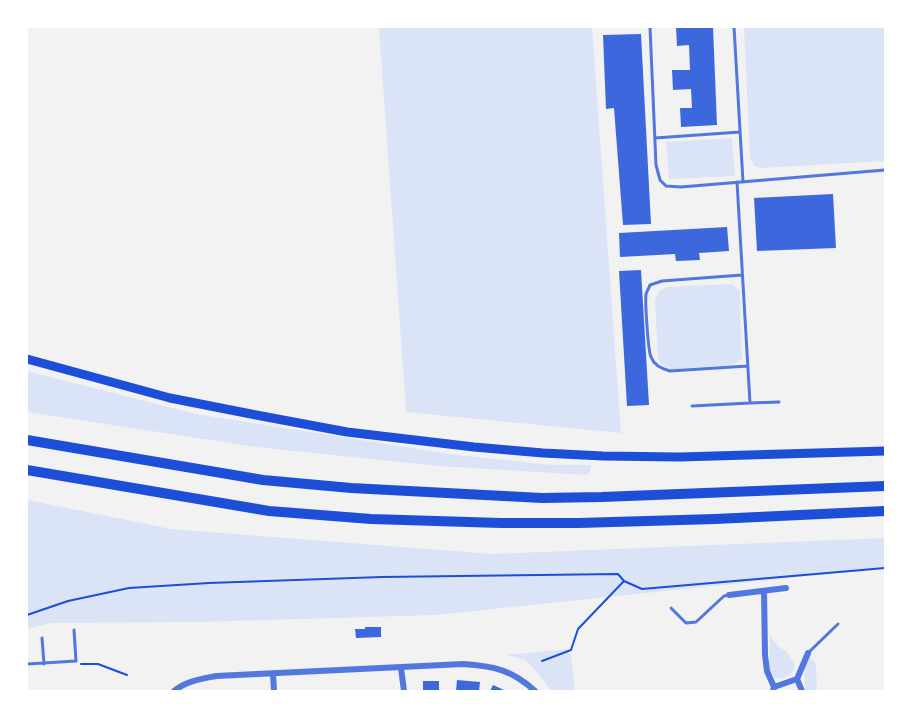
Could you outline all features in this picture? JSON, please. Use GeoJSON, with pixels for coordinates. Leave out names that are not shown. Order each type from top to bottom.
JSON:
{"type":"FeatureCollection","features":[{"type":"Feature","properties":{"kind":"highway"},"geometry":{"type":"LineString","coordinates":[[27,359],[170,398],[256,415],[346,432],[474,447],[603,456],[680,457],[885,451]]}},
{"type":"Feature","properties":{"kind":"highway"},"geometry":{"type":"LineString","coordinates":[[27,440],[264,480],[351,488],[543,498],[885,486]]}},
{"type":"Feature","properties":{"kind":"highway"},"geometry":{"type":"LineString","coordinates":[[27,470],[269,511],[371,519],[579,523],[885,511]]}},
{"type":"Feature","properties":{"kind":"street"},"geometry":{"type":"LineString","coordinates":[[729,595],[786,588]]}},
{"type":"Feature","properties":{"kind":"street"},"geometry":{"type":"LineString","coordinates":[[764,591],[767,671],[774,689],[798,679]]}},
{"type":"Feature","properties":{"kind":"street"},"geometry":{"type":"LineString","coordinates":[[802,691],[798,679],[808,653]]}},
{"type":"Feature","properties":{"kind":"street"},"geometry":{"type":"LineString","coordinates":[[174,691],[194,681],[216,676],[464,664],[503,670],[519,677],[535,691]]}},
{"type":"Feature","properties":{"kind":"street"},"geometry":{"type":"LineString","coordinates":[[401,668],[404,691]]}},
{"type":"Feature","properties":{"kind":"street"},"geometry":{"type":"LineString","coordinates":[[273,674],[274,691]]}},
{"type":"Feature","properties":{"kind":"lane"},"geometry":{"type":"LineString","coordinates":[[650,27],[656,165],[660,180],[666,186],[681,187],[885,170]]}},
{"type":"Feature","properties":{"kind":"lane"},"geometry":{"type":"LineString","coordinates":[[734,27],[743,182]]}},
{"type":"Feature","properties":{"kind":"lane"},"geometry":{"type":"LineString","coordinates":[[655,138],[740,132]]}},
{"type":"Feature","properties":{"kind":"lane"},"geometry":{"type":"LineString","coordinates":[[737,182],[750,403]]}},
{"type":"Feature","properties":{"kind":"lane"},"geometry":{"type":"LineString","coordinates":[[743,275],[656,282],[650,285],[646,295],[649,350],[651,359],[663,369],[677,371],[748,366]]}},
{"type":"Feature","properties":{"kind":"lane"},"geometry":{"type":"LineString","coordinates":[[692,406],[779,402]]}},
{"type":"Feature","properties":{"kind":"lane"},"geometry":{"type":"LineString","coordinates":[[670,608],[686,623],[696,622],[720,599],[729,595]]}},
{"type":"Feature","properties":{"kind":"lane"},"geometry":{"type":"LineString","coordinates":[[808,653],[838,624]]}},
{"type":"Feature","properties":{"kind":"lane"},"geometry":{"type":"LineString","coordinates":[[27,664],[76,660],[74,630]]}},
{"type":"Feature","properties":{"kind":"lane"},"geometry":{"type":"LineString","coordinates":[[42,638],[44,664]]}},
{"type":"Feature","properties":{"kind":"path"},"geometry":{"type":"LineString","coordinates":[[27,615],[68,601],[129,588],[209,583],[382,577],[618,574],[624,580],[642,589],[884,568]]}},
{"type":"Feature","properties":{"kind":"path"},"geometry":{"type":"LineString","coordinates":[[542,661],[571,650],[578,629],[624,580]]}},
{"type":"Feature","properties":{"kind":"path"},"geometry":{"type":"LineString","coordinates":[[76,660],[82,665],[98,664],[127,675]]}},
{"type":"Feature","properties":{"kind":"shaded area"},"geometry":{"type":"Polygon","coordinates":[[[379,27],[592,27],[621,433],[406,412],[379,27]]]}},
{"type":"Feature","properties":{"kind":"shaded area"},"geometry":{"type":"Polygon","coordinates":[[[744,27],[885,27],[885,161],[761,168],[754,166],[750,157],[744,27]]]}},
{"type":"Feature","properties":{"kind":"shaded area"},"geometry":{"type":"Polygon","coordinates":[[[732,138],[735,176],[669,179],[666,142],[732,138]]]}},
{"type":"Feature","properties":{"kind":"shaded area"},"geometry":{"type":"Polygon","coordinates":[[[731,284],[740,291],[742,359],[732,365],[671,370],[661,364],[658,359],[655,301],[658,292],[666,287],[731,284]]]}},
{"type":"Feature","properties":{"kind":"shaded area"},"geometry":{"type":"Polygon","coordinates":[[[27,371],[196,414],[457,455],[553,465],[592,465],[588,475],[438,466],[256,447],[27,412],[27,371]]]}},
{"type":"Feature","properties":{"kind":"shaded area"},"geometry":{"type":"Polygon","coordinates":[[[27,500],[171,529],[492,554],[885,538],[885,568],[436,615],[200,622],[50,623],[27,629],[27,500]]]}},
{"type":"Feature","properties":{"kind":"shaded area"},"geometry":{"type":"Polygon","coordinates":[[[770,636],[787,652],[795,665],[793,672],[786,677],[775,679],[769,669],[770,636]]]}},
{"type":"Feature","properties":{"kind":"shaded area"},"geometry":{"type":"Polygon","coordinates":[[[566,649],[571,655],[575,691],[551,691],[525,660],[507,655],[566,649]]]}},
{"type":"Feature","properties":{"kind":"shaded area"},"geometry":{"type":"Polygon","coordinates":[[[809,656],[816,664],[817,691],[806,691],[805,688],[804,670],[809,656]]]}},
{"type":"Feature","properties":{"kind":"building"},"geometry":{"type":"Polygon","coordinates":[[[676,27],[713,27],[717,125],[681,127],[680,108],[692,108],[691,89],[673,90],[672,70],[690,70],[689,45],[677,46],[676,27]]]}},
{"type":"Feature","properties":{"kind":"building"},"geometry":{"type":"Polygon","coordinates":[[[641,34],[651,224],[623,225],[614,108],[606,109],[603,35],[641,34]]]}},
{"type":"Feature","properties":{"kind":"building"},"geometry":{"type":"Polygon","coordinates":[[[833,194],[836,248],[757,251],[754,198],[833,194]]]}},
{"type":"Feature","properties":{"kind":"building"},"geometry":{"type":"Polygon","coordinates":[[[727,227],[729,251],[699,253],[700,260],[676,261],[675,254],[620,257],[619,233],[727,227]]]}},
{"type":"Feature","properties":{"kind":"building"},"geometry":{"type":"Polygon","coordinates":[[[641,270],[649,405],[627,406],[619,271],[641,270]]]}},
{"type":"Feature","properties":{"kind":"building"},"geometry":{"type":"Polygon","coordinates":[[[365,627],[381,627],[381,637],[356,638],[355,629],[365,629],[365,627]]]}},
{"type":"Feature","properties":{"kind":"building"},"geometry":{"type":"Polygon","coordinates":[[[457,680],[480,682],[479,691],[456,691],[457,680]]]}},
{"type":"Feature","properties":{"kind":"building"},"geometry":{"type":"Polygon","coordinates":[[[423,681],[439,681],[439,691],[423,691],[423,681]]]}},
{"type":"Feature","properties":{"kind":"building"},"geometry":{"type":"Polygon","coordinates":[[[493,685],[506,691],[490,691],[493,685]]]}}]}
